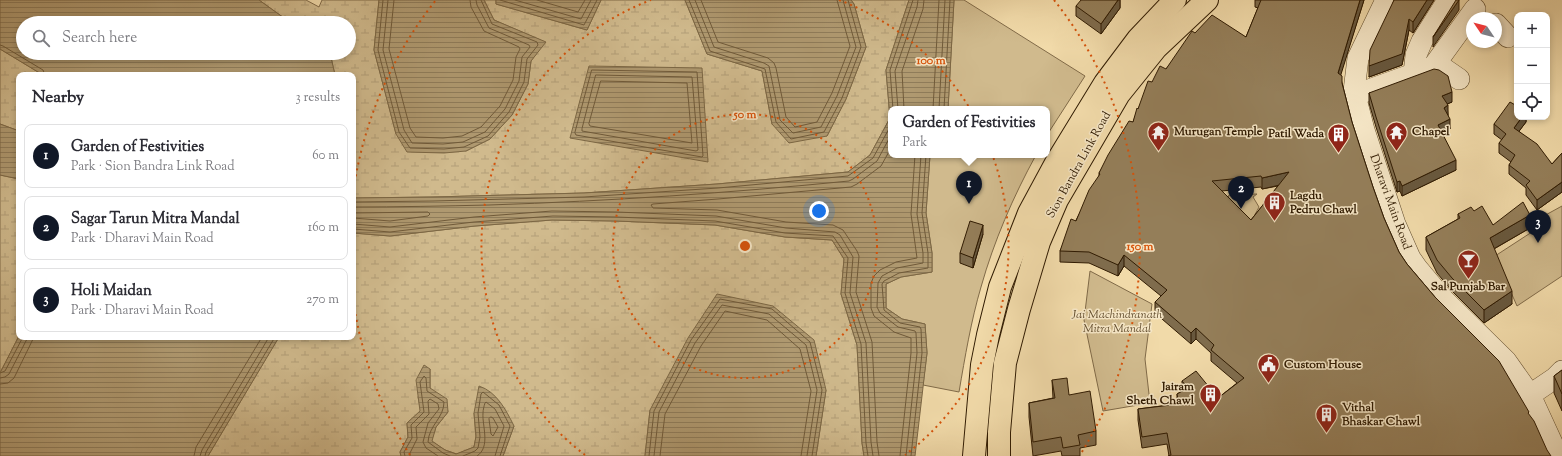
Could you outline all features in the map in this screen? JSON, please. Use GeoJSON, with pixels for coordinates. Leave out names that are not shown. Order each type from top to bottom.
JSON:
{"type":"FeatureCollection","features":[{"type":"Feature","properties":{"kind":"main road","name":"Sion Bandra Link Road"},"geometry":{"type":"LineString","coordinates":[[974,456],[983,359],[1000,287],[1029,213],[1056,163],[1105,83],[1138,38],[1175,0]]}},
{"type":"Feature","properties":{"kind":"main road","name":"Sion Bandra Link Road"},"geometry":{"type":"LineString","coordinates":[[999,456],[1005,363],[1039,242],[1057,200],[1119,94],[1156,48],[1207,0]]}},
{"type":"Feature","properties":{"kind":"main road"},"geometry":{"type":"LineString","coordinates":[[983,359],[1005,363]]}},
{"type":"Feature","properties":{"kind":"street","name":"Dharavi Main Road"},"geometry":{"type":"LineString","coordinates":[[1386,0],[1358,58],[1355,95],[1364,130],[1395,224],[1410,258],[1417,268],[1443,299],[1506,360],[1530,395],[1558,456]]}},
{"type":"Feature","properties":{"kind":"street"},"geometry":{"type":"LineString","coordinates":[[1424,70],[1416,55],[1422,41],[1448,0]]}},
{"type":"Feature","properties":{"kind":"street"},"geometry":{"type":"LineString","coordinates":[[1424,70],[1476,9]]}},
{"type":"Feature","properties":{"kind":"street"},"geometry":{"type":"LineString","coordinates":[[1355,95],[1424,70],[1443,68],[1459,78]]}},
{"type":"Feature","properties":{"kind":"street"},"geometry":{"type":"LineString","coordinates":[[1530,395],[1554,378],[1562,370]]}},
{"type":"Feature","properties":{"kind":"green space"},"geometry":{"type":"Polygon","coordinates":[[[259,0],[306,0],[319,7],[322,0],[379,0],[374,50],[396,134],[466,151],[490,139],[512,115],[528,84],[531,61],[545,42],[494,20],[484,0],[496,0],[496,4],[587,30],[601,0],[685,0],[707,54],[762,71],[772,124],[827,136],[846,99],[866,47],[854,4],[851,0],[909,0],[886,70],[889,106],[888,122],[870,155],[848,172],[717,184],[584,193],[433,197],[356,198],[356,72],[334,72],[332,60],[356,60],[356,16],[281,16],[259,0]]]}},
{"type":"Feature","properties":{"kind":"green space"},"geometry":{"type":"Polygon","coordinates":[[[954,0],[964,0],[1085,76],[1050,130],[1050,106],[948,106],[954,0]]]}},
{"type":"Feature","properties":{"kind":"green space"},"geometry":{"type":"Polygon","coordinates":[[[0,49],[38,72],[16,72],[16,130],[0,124],[0,49]]]}},
{"type":"Feature","properties":{"kind":"green space"},"geometry":{"type":"Polygon","coordinates":[[[930,158],[1034,158],[1005,220],[986,270],[971,326],[959,392],[923,385],[927,353],[925,324],[902,319],[886,308],[886,284],[901,277],[932,272],[932,253],[926,213],[930,158]]]}},
{"type":"Feature","properties":{"kind":"green space"},"geometry":{"type":"Polygon","coordinates":[[[0,175],[16,178],[17,340],[0,373],[0,175]]]}},
{"type":"Feature","properties":{"kind":"green space"},"geometry":{"type":"Polygon","coordinates":[[[1257,194],[1253,197],[1259,207],[1250,224],[1224,210],[1229,195],[1257,194]]]}},
{"type":"Feature","properties":{"kind":"green space"},"geometry":{"type":"Polygon","coordinates":[[[1562,206],[1562,276],[1517,306],[1495,256],[1535,230],[1531,223],[1562,206]]]}},
{"type":"Feature","properties":{"kind":"green space"},"geometry":{"type":"Polygon","coordinates":[[[552,220],[616,221],[715,225],[785,237],[832,240],[844,259],[841,294],[857,345],[864,456],[816,456],[826,390],[650,410],[645,456],[503,456],[514,426],[474,413],[476,437],[474,447],[457,454],[445,450],[431,441],[436,427],[448,412],[430,388],[430,369],[418,397],[421,411],[407,423],[408,437],[400,452],[401,456],[208,456],[277,340],[356,340],[356,233],[390,236],[475,226],[552,220]]]}},
{"type":"Feature","properties":{"kind":"green space","name":"Jai Machindranath Mitra Mandal"},"geometry":{"type":"Polygon","coordinates":[[[1090,271],[1152,304],[1145,359],[1150,403],[1103,411],[1084,320],[1090,271]]]}},
{"type":"Feature","properties":{"kind":"water"},"geometry":{"type":"Polygon","coordinates":[[[0,0],[259,0],[281,16],[16,16],[16,59],[0,49],[0,0]]]}},
{"type":"Feature","properties":{"kind":"water"},"geometry":{"type":"Polygon","coordinates":[[[379,0],[484,0],[494,20],[546,42],[531,61],[528,84],[512,115],[490,139],[466,151],[444,153],[407,152],[396,134],[374,50],[379,0]]]}},
{"type":"Feature","properties":{"kind":"water"},"geometry":{"type":"Polygon","coordinates":[[[496,0],[601,0],[587,30],[496,4],[496,0]]]}},
{"type":"Feature","properties":{"kind":"water"},"geometry":{"type":"Polygon","coordinates":[[[685,0],[851,0],[854,4],[866,47],[846,99],[827,136],[789,143],[772,124],[762,71],[707,54],[685,0]]]}},
{"type":"Feature","properties":{"kind":"water"},"geometry":{"type":"Polygon","coordinates":[[[909,0],[954,0],[948,106],[889,106],[886,70],[909,0]]]}},
{"type":"Feature","properties":{"kind":"water"},"geometry":{"type":"Polygon","coordinates":[[[18,60],[332,60],[334,72],[38,72],[18,60]]]}},
{"type":"Feature","properties":{"kind":"water"},"geometry":{"type":"Polygon","coordinates":[[[589,66],[702,68],[708,162],[570,138],[589,66]]]}},
{"type":"Feature","properties":{"kind":"water"},"geometry":{"type":"Polygon","coordinates":[[[888,122],[888,158],[930,158],[926,213],[932,253],[932,272],[901,277],[886,284],[886,308],[902,319],[925,324],[927,353],[915,456],[864,456],[857,345],[841,294],[844,259],[832,240],[785,237],[715,225],[552,220],[475,226],[390,236],[356,233],[356,198],[584,193],[717,184],[848,172],[870,155],[888,122]]]}},
{"type":"Feature","properties":{"kind":"water"},"geometry":{"type":"Polygon","coordinates":[[[0,124],[16,130],[16,178],[0,175],[0,124]]]}},
{"type":"Feature","properties":{"kind":"water"},"geometry":{"type":"Polygon","coordinates":[[[717,294],[773,306],[814,340],[826,390],[816,456],[645,456],[650,410],[688,338],[717,294]]]}},
{"type":"Feature","properties":{"kind":"water"},"geometry":{"type":"Polygon","coordinates":[[[17,340],[277,340],[208,456],[0,456],[0,373],[17,340]]]}},
{"type":"Feature","properties":{"kind":"water"},"geometry":{"type":"Polygon","coordinates":[[[424,365],[430,369],[430,388],[447,399],[448,412],[436,427],[432,441],[445,450],[456,454],[474,447],[476,436],[474,413],[479,386],[496,397],[514,426],[503,456],[401,456],[400,452],[408,437],[407,423],[420,411],[416,380],[424,365]]]}},
{"type":"Feature","properties":{"kind":"building"},"geometry":{"type":"Polygon","coordinates":[[[1081,0],[1118,0],[1101,24],[1076,6],[1081,0]]]}},
{"type":"Feature","properties":{"kind":"building"},"geometry":{"type":"Polygon","coordinates":[[[1261,0],[1360,0],[1338,73],[1342,76],[1342,83],[1352,122],[1384,218],[1399,252],[1407,264],[1435,297],[1499,361],[1534,421],[1551,456],[1168,456],[1171,455],[1167,433],[1142,437],[1138,409],[1179,404],[1177,394],[1188,388],[1182,381],[1196,371],[1218,398],[1244,378],[1211,350],[1214,345],[1196,328],[1191,333],[1155,302],[1167,290],[1124,255],[1118,265],[1089,252],[1060,251],[1071,219],[1076,221],[1089,190],[1100,174],[1099,173],[1108,155],[1129,121],[1133,122],[1148,81],[1152,82],[1160,66],[1166,69],[1192,31],[1195,33],[1212,15],[1246,37],[1261,0]],[[1289,172],[1262,178],[1261,176],[1212,181],[1251,220],[1289,172]]]}},
{"type":"Feature","properties":{"kind":"building"},"geometry":{"type":"Polygon","coordinates":[[[1394,0],[1427,0],[1413,22],[1409,19],[1402,54],[1369,66],[1370,50],[1394,0]]]}},
{"type":"Feature","properties":{"kind":"building"},"geometry":{"type":"Polygon","coordinates":[[[1456,0],[1459,0],[1433,37],[1456,0]]]}},
{"type":"Feature","properties":{"kind":"building"},"geometry":{"type":"Polygon","coordinates":[[[1434,69],[1439,70],[1448,76],[1452,92],[1442,96],[1448,105],[1444,108],[1450,119],[1438,125],[1456,160],[1402,186],[1400,181],[1397,182],[1369,93],[1434,69]]]}},
{"type":"Feature","properties":{"kind":"building"},"geometry":{"type":"Polygon","coordinates":[[[1510,102],[1514,104],[1514,120],[1520,120],[1514,128],[1537,144],[1552,164],[1562,153],[1562,182],[1537,200],[1526,185],[1530,181],[1509,165],[1515,155],[1499,143],[1506,134],[1494,124],[1510,102]]]}},
{"type":"Feature","properties":{"kind":"building"},"geometry":{"type":"Polygon","coordinates":[[[1523,202],[1530,215],[1490,238],[1512,291],[1484,310],[1452,278],[1437,260],[1426,237],[1460,218],[1458,214],[1471,207],[1474,211],[1482,206],[1493,225],[1523,202]]]}},
{"type":"Feature","properties":{"kind":"building"},"geometry":{"type":"Polygon","coordinates":[[[970,221],[983,225],[973,258],[960,253],[970,221]]]}},
{"type":"Feature","properties":{"kind":"building"},"geometry":{"type":"Polygon","coordinates":[[[1562,370],[1562,394],[1554,376],[1562,370]]]}},
{"type":"Feature","properties":{"kind":"building"},"geometry":{"type":"Polygon","coordinates":[[[1067,378],[1069,395],[1090,391],[1096,431],[1078,435],[1080,445],[1063,448],[1061,437],[1033,442],[1029,403],[1055,398],[1052,380],[1067,378]]]}},
{"type":"Feature","properties":{"kind":"place","name":"Murugan Temple"},"geometry":{"type":"Point","coordinates":[1159,152]}},
{"type":"Feature","properties":{"kind":"place","name":"Chapel"},"geometry":{"type":"Point","coordinates":[1396,152]}},
{"type":"Feature","properties":{"kind":"place","name":"Patil Wada"},"geometry":{"type":"Point","coordinates":[1339,154]}},
{"type":"Feature","properties":{"kind":"place","name":"Garden of Festivities"},"geometry":{"type":"Point","coordinates":[969,204]}},
{"type":"Feature","properties":{"kind":"place","name":"Sagar Tarun Mitra Mandal"},"geometry":{"type":"Point","coordinates":[1241,209]}},
{"type":"Feature","properties":{"kind":"place","name":"Lagdu Pedru Chawl"},"geometry":{"type":"Point","coordinates":[1275,222]}},
{"type":"Feature","properties":{"kind":"place","name":"Holi Maidan"},"geometry":{"type":"Point","coordinates":[1538,243]}},
{"type":"Feature","properties":{"kind":"place","name":"Sal Punjab Bar"},"geometry":{"type":"Point","coordinates":[1468,280]}},
{"type":"Feature","properties":{"kind":"place","name":"Custom House"},"geometry":{"type":"Point","coordinates":[1268,384]}},
{"type":"Feature","properties":{"kind":"place","name":"Jairam Sheth Chawl"},"geometry":{"type":"Point","coordinates":[1210,414]}},
{"type":"Feature","properties":{"kind":"place","name":"Vithal Bhaskar Chawl"},"geometry":{"type":"Point","coordinates":[1327,434]}}]}
